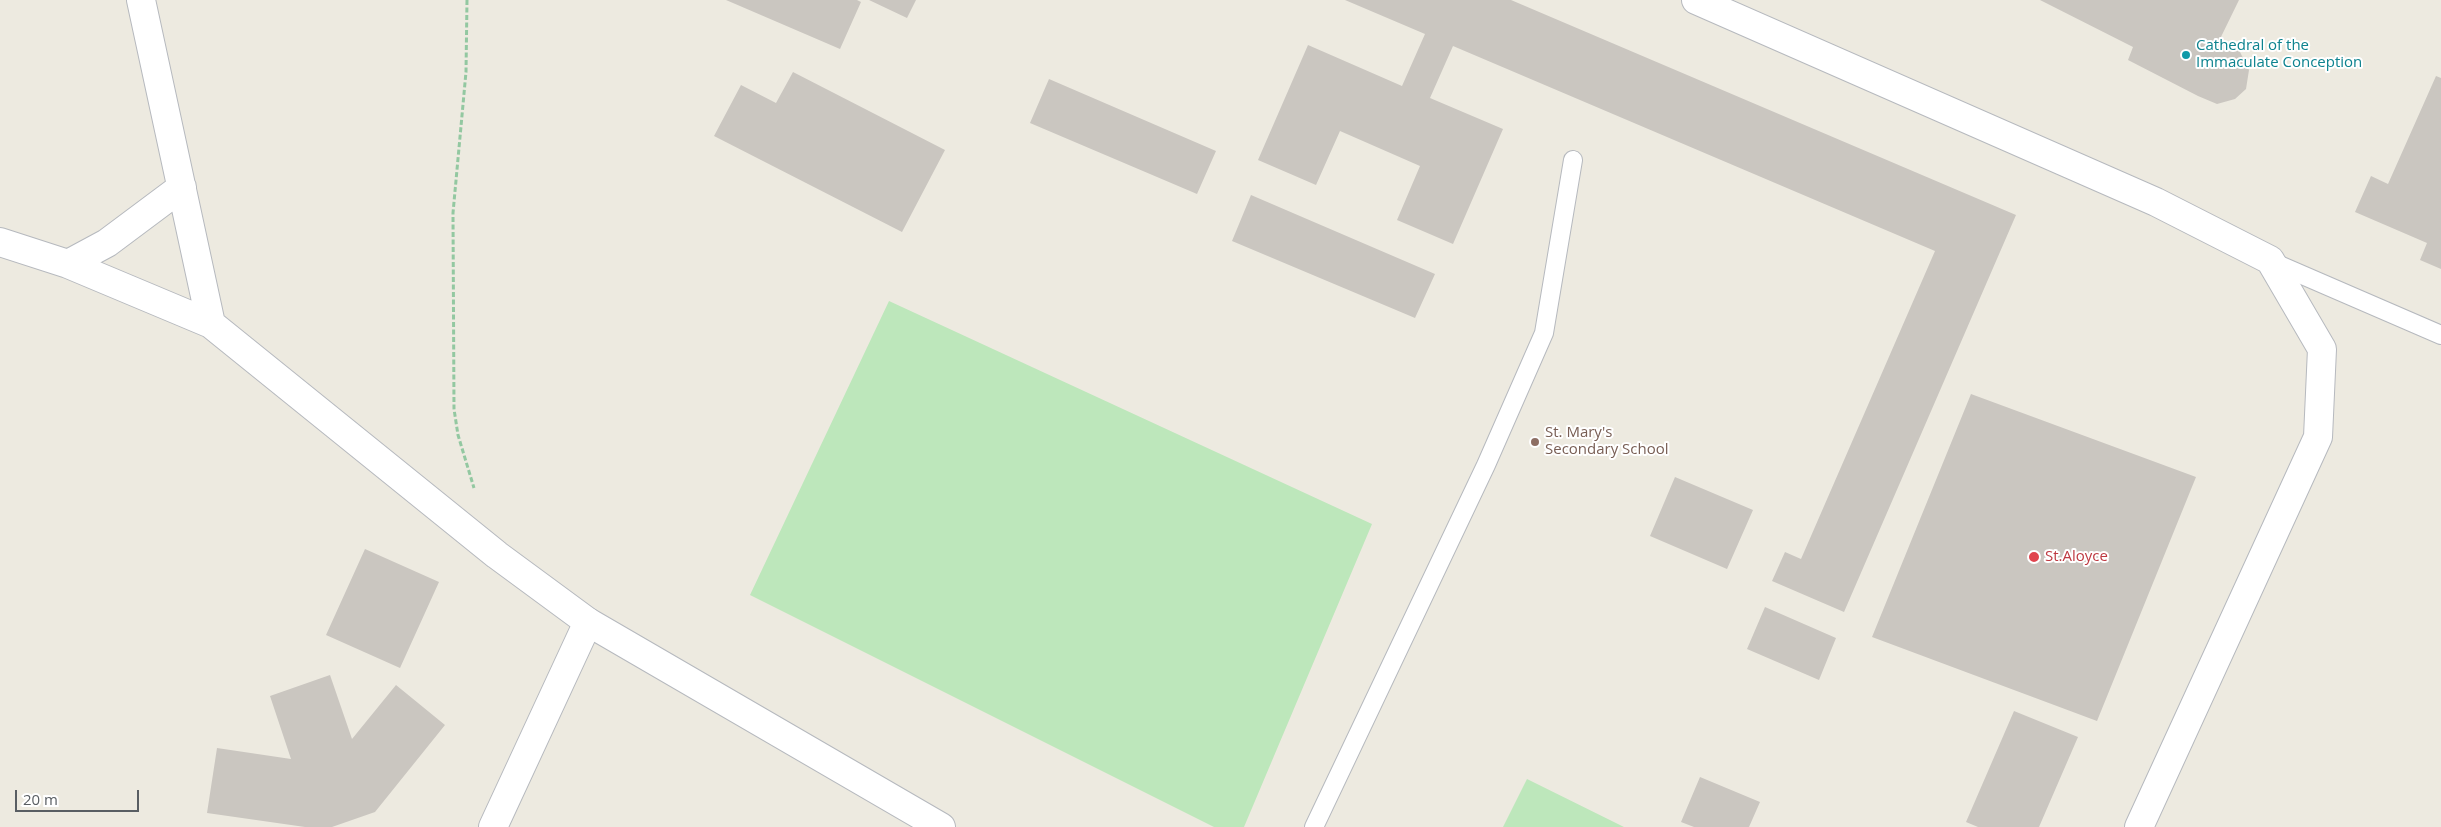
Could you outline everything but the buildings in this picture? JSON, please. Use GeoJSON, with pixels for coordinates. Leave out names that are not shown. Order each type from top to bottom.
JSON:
{"type":"FeatureCollection","features":[{"type":"Feature","properties":{"kind":"street"},"geometry":{"type":"LineString","coordinates":[[141,0],[211,324]]}},
{"type":"Feature","properties":{"kind":"street"},"geometry":{"type":"LineString","coordinates":[[1696,0],[2156,202],[2270,260],[2322,349],[2318,437],[2139,827]]}},
{"type":"Feature","properties":{"kind":"street"},"geometry":{"type":"LineString","coordinates":[[68,264],[107,243],[182,187]]}},
{"type":"Feature","properties":{"kind":"street"},"geometry":{"type":"LineString","coordinates":[[0,242],[68,264],[211,324],[497,555],[588,622],[941,827]]}},
{"type":"Feature","properties":{"kind":"street"},"geometry":{"type":"LineString","coordinates":[[493,827],[588,622]]}},
{"type":"Feature","properties":{"kind":"lane"},"geometry":{"type":"LineString","coordinates":[[1314,827],[1486,465],[1544,333],[1573,160]]}},
{"type":"Feature","properties":{"kind":"lane"},"geometry":{"type":"LineString","coordinates":[[2270,260],[2441,335]]}},
{"type":"Feature","properties":{"kind":"path"},"geometry":{"type":"LineString","coordinates":[[467,0],[466,72],[453,213],[454,409],[458,435],[476,493]]}},
{"type":"Feature","properties":{"kind":"green space"},"geometry":{"type":"Polygon","coordinates":[[[889,301],[1372,524],[1244,827],[1214,827],[750,595],[889,301]]]}},
{"type":"Feature","properties":{"kind":"green space"},"geometry":{"type":"Polygon","coordinates":[[[1527,779],[1624,827],[1503,827],[1527,779]]]}},
{"type":"Feature","properties":{"kind":"place","name":"Cathedral of the Immaculate Conception"},"geometry":{"type":"Point","coordinates":[2186,55]}},
{"type":"Feature","properties":{"kind":"place","name":"St. Mary's Secondary School"},"geometry":{"type":"Point","coordinates":[1535,442]}},
{"type":"Feature","properties":{"kind":"place","name":"St.Aloyce"},"geometry":{"type":"Point","coordinates":[2034,557]}}]}
